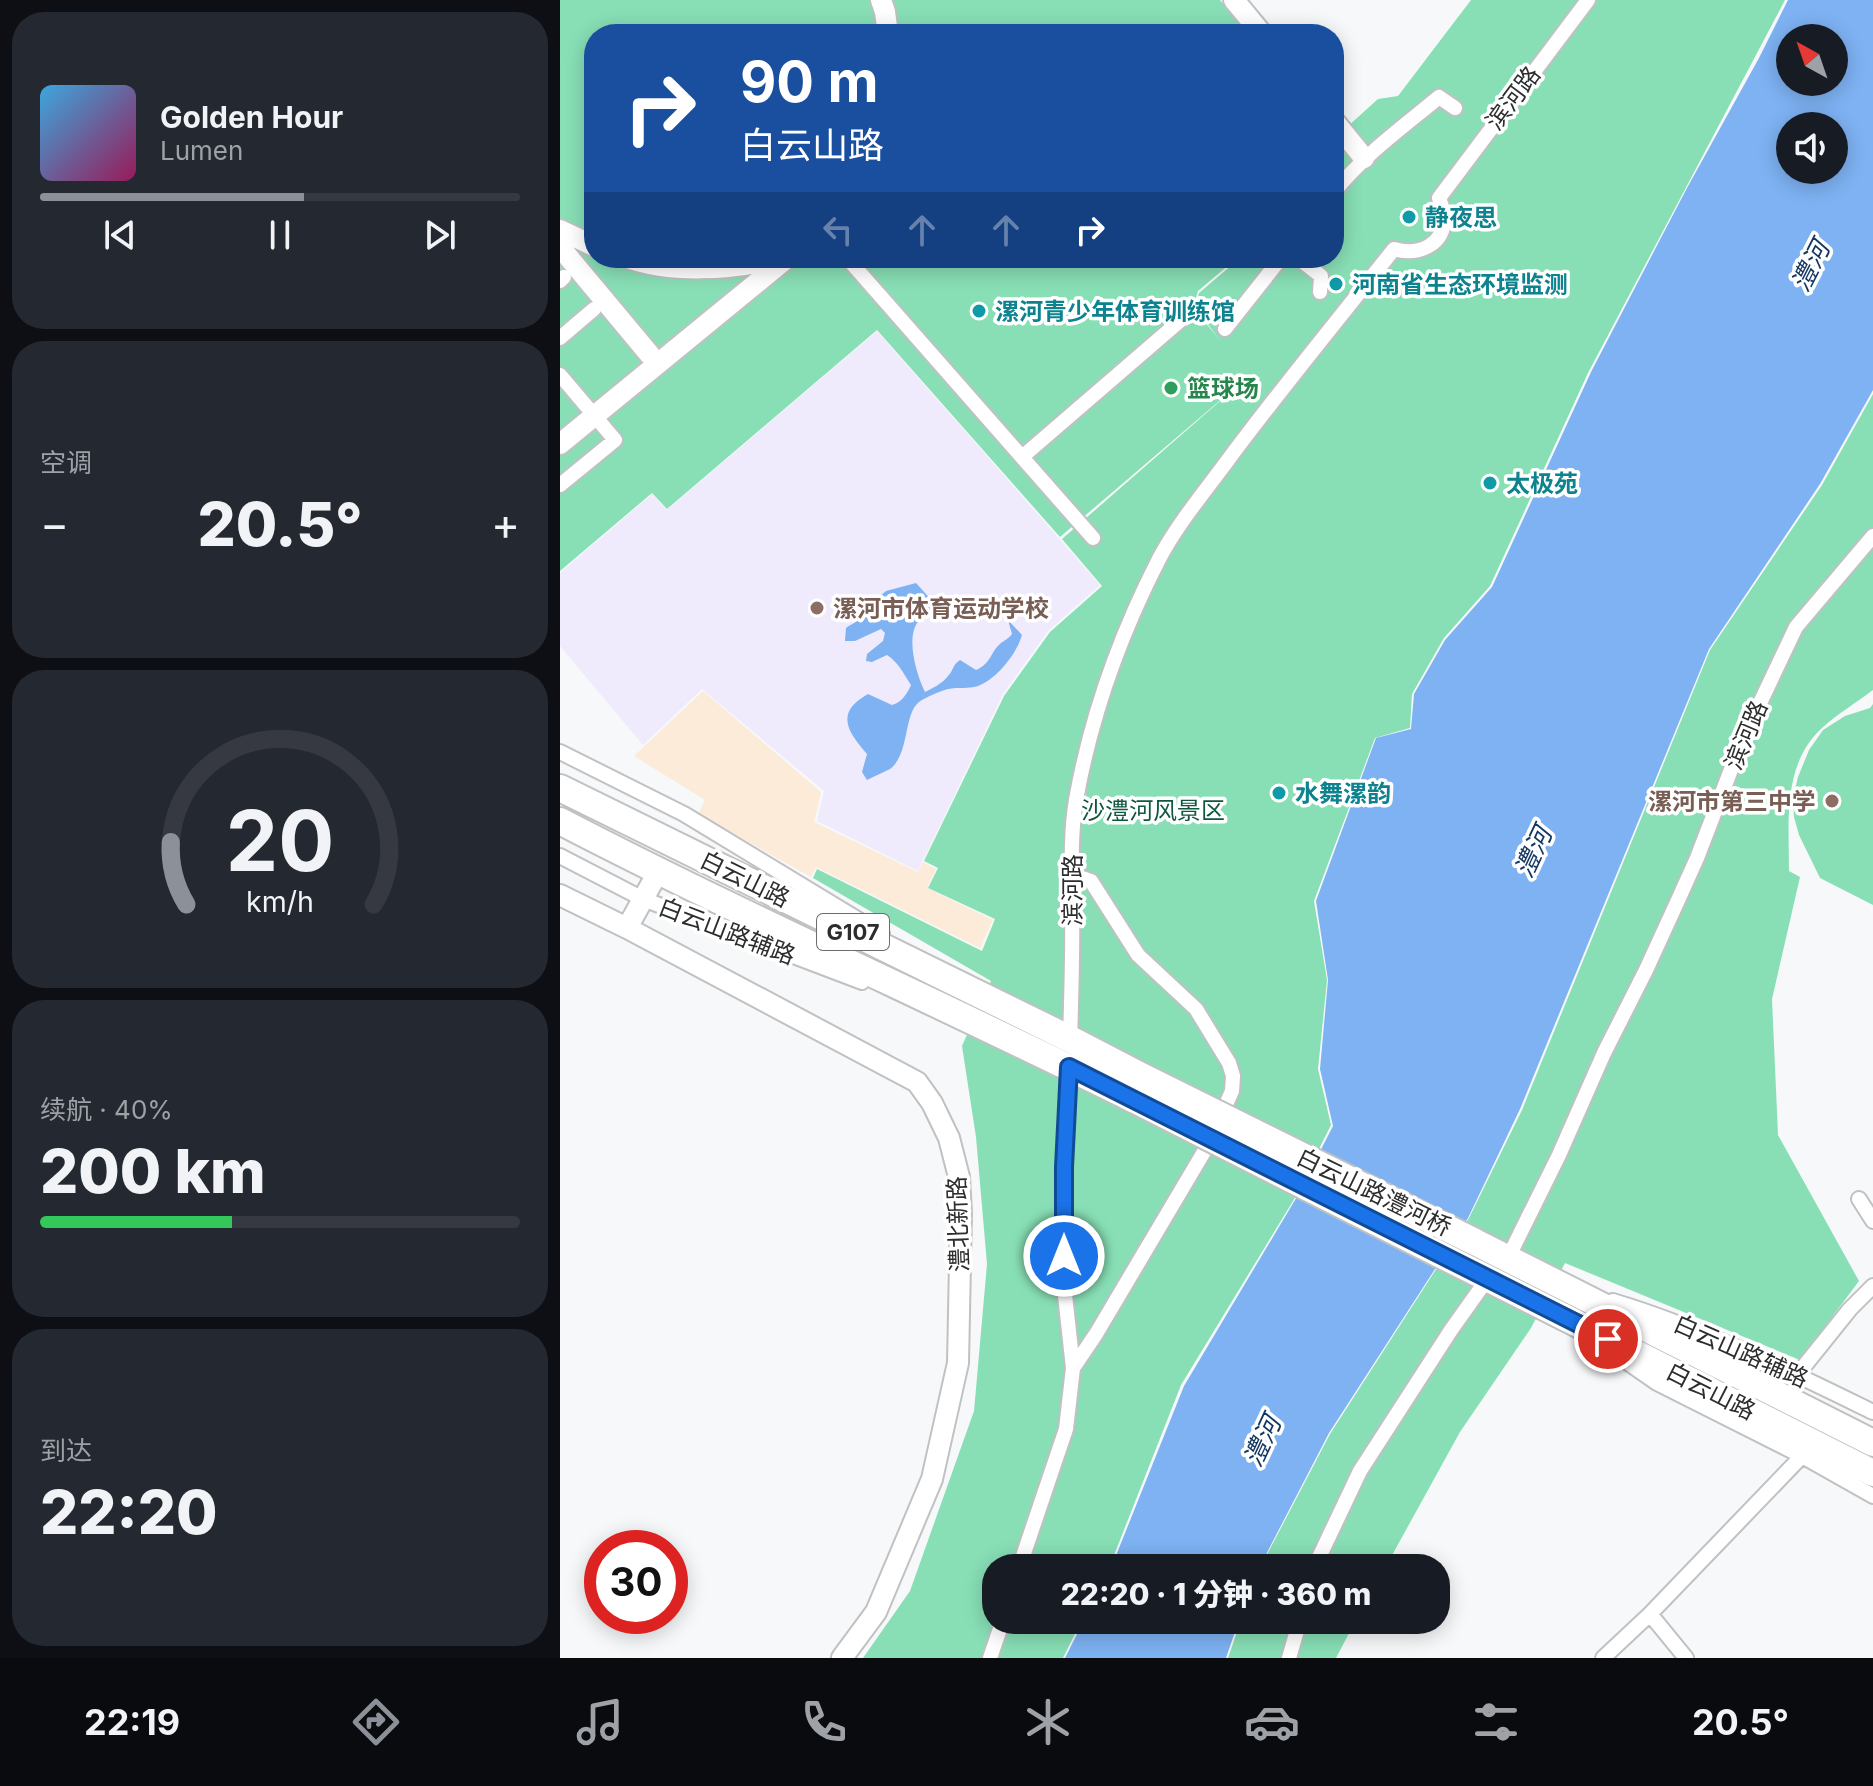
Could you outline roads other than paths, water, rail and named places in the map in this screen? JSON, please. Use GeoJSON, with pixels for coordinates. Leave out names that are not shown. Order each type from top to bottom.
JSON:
{"type":"FeatureCollection","features":[{"type":"Feature","properties":{"kind":"highway","name":"白云山路"},"geometry":{"type":"LineString","coordinates":[[560,788],[1070,1039],[1140,1089]]}},
{"type":"Feature","properties":{"kind":"highway","name":"白云山路"},"geometry":{"type":"LineString","coordinates":[[560,821],[658,872],[1069,1067],[1140,1089]]}},
{"type":"Feature","properties":{"kind":"highway","name":"白云山路澧河桥"},"geometry":{"type":"LineString","coordinates":[[1140,1089],[1473,1241]]}},
{"type":"Feature","properties":{"kind":"highway","name":"白云山路澧河桥"},"geometry":{"type":"LineString","coordinates":[[1140,1089],[1463,1266]]}},
{"type":"Feature","properties":{"kind":"highway","name":"白云山路"},"geometry":{"type":"LineString","coordinates":[[1473,1241],[1873,1443]]}},
{"type":"Feature","properties":{"kind":"highway","name":"白云山路"},"geometry":{"type":"LineString","coordinates":[[1463,1266],[1873,1473]]}},
{"type":"Feature","properties":{"kind":"street"},"geometry":{"type":"LineString","coordinates":[[881,0],[887,24]]}},
{"type":"Feature","properties":{"kind":"street"},"geometry":{"type":"LineString","coordinates":[[891,0],[896,24]]}},
{"type":"Feature","properties":{"kind":"street"},"geometry":{"type":"LineString","coordinates":[[1234,0],[1254,24]]}},
{"type":"Feature","properties":{"kind":"street","name":"滨河路"},"geometry":{"type":"LineString","coordinates":[[1024,1554],[1066,1429],[1073,1368],[1064,1286],[1064,1167],[1070,1039],[1073,829],[1093,727],[1108,674],[1160,557],[1185,519],[1251,428],[1394,249],[1417,252],[1436,241],[1445,220],[1439,198],[1588,0]]}},
{"type":"Feature","properties":{"kind":"street"},"geometry":{"type":"LineString","coordinates":[[1344,180],[1364,158],[1439,97],[1455,108]]}},
{"type":"Feature","properties":{"kind":"street"},"geometry":{"type":"LineString","coordinates":[[1344,133],[1364,158]]}},
{"type":"Feature","properties":{"kind":"street"},"geometry":{"type":"LineString","coordinates":[[560,230],[584,241]]}},
{"type":"Feature","properties":{"kind":"street"},"geometry":{"type":"LineString","coordinates":[[560,247],[650,355]]}},
{"type":"Feature","properties":{"kind":"street"},"geometry":{"type":"LineString","coordinates":[[691,268],[712,268]]}},
{"type":"Feature","properties":{"kind":"street"},"geometry":{"type":"LineString","coordinates":[[560,444],[650,355],[765,268]]}},
{"type":"Feature","properties":{"kind":"street"},"geometry":{"type":"LineString","coordinates":[[560,430],[591,411],[766,268]]}},
{"type":"Feature","properties":{"kind":"street"},"geometry":{"type":"LineString","coordinates":[[856,268],[1093,538]]}},
{"type":"Feature","properties":{"kind":"street"},"geometry":{"type":"LineString","coordinates":[[1225,329],[1273,268]]}},
{"type":"Feature","properties":{"kind":"street"},"geometry":{"type":"LineString","coordinates":[[1311,268],[1321,276],[1320,292]]}},
{"type":"Feature","properties":{"kind":"street"},"geometry":{"type":"LineString","coordinates":[[560,338],[594,309]]}},
{"type":"Feature","properties":{"kind":"street"},"geometry":{"type":"LineString","coordinates":[[1022,457],[1189,313]]}},
{"type":"Feature","properties":{"kind":"street"},"geometry":{"type":"LineString","coordinates":[[560,375],[615,440],[560,485]]}},
{"type":"Feature","properties":{"kind":"street","name":"滨河路"},"geometry":{"type":"LineString","coordinates":[[1508,1258],[1679,898],[1742,741],[1796,627],[1873,536]]}},
{"type":"Feature","properties":{"kind":"street"},"geometry":{"type":"LineString","coordinates":[[560,752],[684,814],[992,1000]]}},
{"type":"Feature","properties":{"kind":"street","name":"白云山路辅路"},"geometry":{"type":"LineString","coordinates":[[560,856],[643,899],[988,1028]]}},
{"type":"Feature","properties":{"kind":"street"},"geometry":{"type":"LineString","coordinates":[[627,928],[658,872]]}},
{"type":"Feature","properties":{"kind":"street"},"geometry":{"type":"LineString","coordinates":[[1071,874],[1091,881],[1138,955],[1196,1009],[1229,1063],[1233,1076],[1232,1091],[1208,1145],[1073,1368]]}},
{"type":"Feature","properties":{"kind":"street","name":"澧北新路"},"geometry":{"type":"LineString","coordinates":[[560,895],[917,1082],[932,1103],[949,1138],[959,1177],[961,1213],[958,1363],[932,1479],[876,1612],[842,1658]]}},
{"type":"Feature","properties":{"kind":"street"},"geometry":{"type":"LineString","coordinates":[[1859,1199],[1873,1221]]}},
{"type":"Feature","properties":{"kind":"street"},"geometry":{"type":"LineString","coordinates":[[1319,1554],[1360,1471],[1488,1278]]}},
{"type":"Feature","properties":{"kind":"street","name":"白云山路辅路"},"geometry":{"type":"LineString","coordinates":[[1559,1284],[1652,1313],[1797,1375],[1873,1412]]}},
{"type":"Feature","properties":{"kind":"street"},"geometry":{"type":"LineString","coordinates":[[1797,1375],[1850,1309],[1873,1286]]}},
{"type":"Feature","properties":{"kind":"street"},"geometry":{"type":"LineString","coordinates":[[1555,1312],[1657,1383],[1802,1456],[1873,1496]]}},
{"type":"Feature","properties":{"kind":"street"},"geometry":{"type":"LineString","coordinates":[[1603,1658],[1650,1614],[1802,1456]]}},
{"type":"Feature","properties":{"kind":"street"},"geometry":{"type":"LineString","coordinates":[[1650,1614],[1686,1658]]}},
{"type":"Feature","properties":{"kind":"street"},"geometry":{"type":"LineString","coordinates":[[990,1658],[998,1634]]}},
{"type":"Feature","properties":{"kind":"street"},"geometry":{"type":"LineString","coordinates":[[1289,1658],[1296,1634]]}},
{"type":"Feature","properties":{"kind":"water","name":"澧河"},"geometry":{"type":"Polygon","coordinates":[[[1788,0],[1873,0],[1873,390],[1820,484],[1709,649],[1520,1109],[1468,1218],[1329,1433],[1266,1554],[1117,1554],[1184,1386],[1295,1200],[1333,1126],[1320,1069],[1328,980],[1316,901],[1376,738],[1411,729],[1414,694],[1445,640],[1492,587],[1591,372],[1788,0]]]}},
{"type":"Feature","properties":{"kind":"water"},"geometry":{"type":"Polygon","coordinates":[[[916,583],[935,604],[917,623],[912,639],[916,668],[925,692],[943,681],[960,660],[976,670],[985,664],[997,646],[1012,634],[1008,620],[1022,635],[1005,665],[985,683],[945,690],[919,702],[914,708],[896,762],[890,769],[867,780],[862,772],[867,754],[854,738],[848,723],[851,708],[868,694],[896,704],[911,685],[887,655],[872,662],[866,661],[867,654],[883,641],[885,633],[881,629],[855,641],[845,641],[846,628],[871,611],[886,591],[916,583]]]}},
{"type":"Feature","properties":{"kind":"water"},"geometry":{"type":"Polygon","coordinates":[[[1077,1634],[1234,1634],[1226,1658],[1065,1658],[1077,1634]]]}},
{"type":"Feature","properties":{"kind":"place","name":"静夜思"},"geometry":{"type":"Point","coordinates":[1409,217]}},
{"type":"Feature","properties":{"kind":"place","name":"河南省生态环境监测"},"geometry":{"type":"Point","coordinates":[1336,284]}},
{"type":"Feature","properties":{"kind":"place","name":"漯河青少年体育训练馆"},"geometry":{"type":"Point","coordinates":[979,311]}},
{"type":"Feature","properties":{"kind":"place","name":"篮球场"},"geometry":{"type":"Point","coordinates":[1171,388]}},
{"type":"Feature","properties":{"kind":"place","name":"太极苑"},"geometry":{"type":"Point","coordinates":[1490,483]}},
{"type":"Feature","properties":{"kind":"place","name":"漯河市体育运动学校"},"geometry":{"type":"Point","coordinates":[817,608]}},
{"type":"Feature","properties":{"kind":"place","name":"水舞漯韵"},"geometry":{"type":"Point","coordinates":[1279,793]}},
{"type":"Feature","properties":{"kind":"place","name":"漯河市第三中学"},"geometry":{"type":"Point","coordinates":[1832,801]}},
{"type":"Feature","properties":{"kind":"park label","name":"沙澧河风景区"},"geometry":{"type":"Point","coordinates":[1153,810]}}]}
